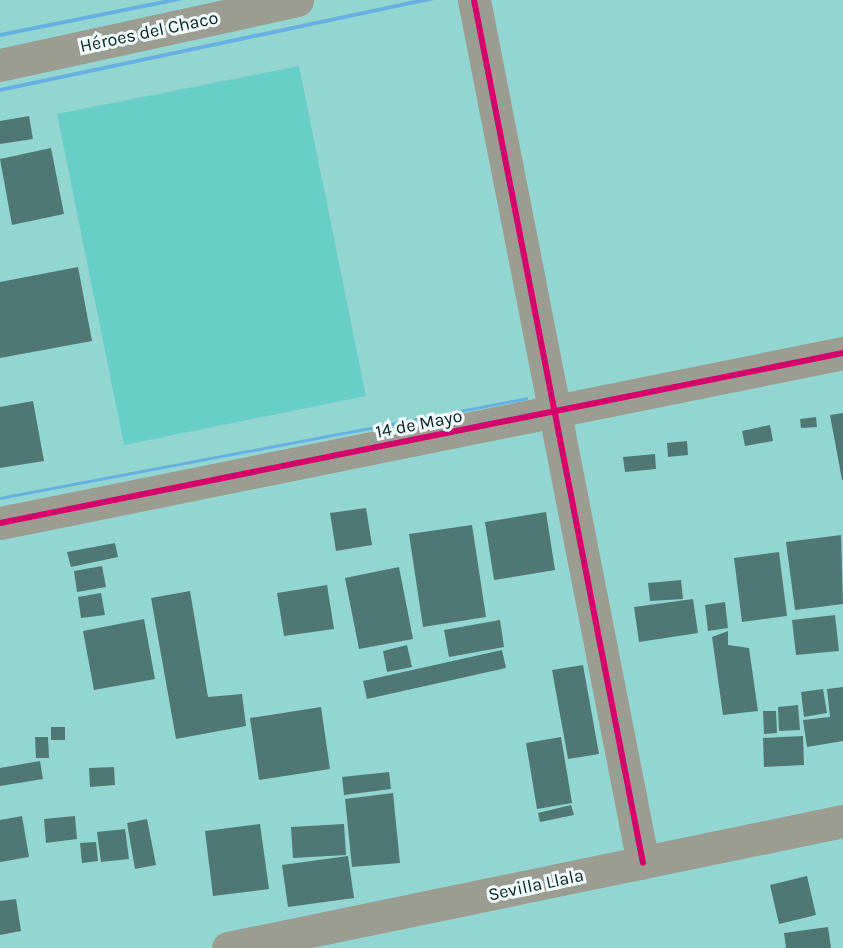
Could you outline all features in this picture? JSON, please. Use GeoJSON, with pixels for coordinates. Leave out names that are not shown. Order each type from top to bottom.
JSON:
{"type":"FeatureCollection","features":[{"type":"Feature","properties":{"kind":"street","name":"Héroes del Chaco"},"geometry":{"type":"LineString","coordinates":[[0,65],[297,0]]}},
{"type":"Feature","properties":{"kind":"street"},"geometry":{"type":"LineString","coordinates":[[474,0],[558,411],[643,863]]}},
{"type":"Feature","properties":{"kind":"street","name":"14 de Mayo"},"geometry":{"type":"LineString","coordinates":[[0,523],[843,353]]}},
{"type":"Feature","properties":{"kind":"street","name":"Sevilla Llala"},"geometry":{"type":"LineString","coordinates":[[228,948],[843,821]]}},
{"type":"Feature","properties":{"kind":"shaded area"},"geometry":{"type":"Polygon","coordinates":[[[164,0],[184,0],[0,37],[0,33],[164,0]]]}},
{"type":"Feature","properties":{"kind":"shaded area"},"geometry":{"type":"Polygon","coordinates":[[[415,0],[434,0],[0,92],[0,88],[415,0]]]}},
{"type":"Feature","properties":{"kind":"shaded area"},"geometry":{"type":"Polygon","coordinates":[[[299,66],[366,396],[124,445],[57,114],[299,66]]]}},
{"type":"Feature","properties":{"kind":"shaded area"},"geometry":{"type":"Polygon","coordinates":[[[528,397],[528,400],[0,500],[0,497],[528,397]]]}},
{"type":"Feature","properties":{"kind":"building"},"geometry":{"type":"Polygon","coordinates":[[[29,116],[33,139],[0,144],[0,121],[29,116]]]}},
{"type":"Feature","properties":{"kind":"building"},"geometry":{"type":"Polygon","coordinates":[[[51,148],[64,214],[12,225],[0,159],[51,148]]]}},
{"type":"Feature","properties":{"kind":"building"},"geometry":{"type":"Polygon","coordinates":[[[78,267],[92,341],[0,358],[0,282],[78,267]]]}},
{"type":"Feature","properties":{"kind":"building"},"geometry":{"type":"Polygon","coordinates":[[[33,401],[44,461],[0,468],[0,407],[33,401]]]}},
{"type":"Feature","properties":{"kind":"building"},"geometry":{"type":"Polygon","coordinates":[[[843,413],[843,480],[842,480],[830,415],[843,413]]]}},
{"type":"Feature","properties":{"kind":"building"},"geometry":{"type":"Polygon","coordinates":[[[816,417],[817,427],[801,428],[800,419],[816,417]]]}},
{"type":"Feature","properties":{"kind":"building"},"geometry":{"type":"Polygon","coordinates":[[[770,425],[773,441],[745,446],[742,431],[770,425]]]}},
{"type":"Feature","properties":{"kind":"building"},"geometry":{"type":"Polygon","coordinates":[[[687,441],[688,455],[668,457],[667,443],[687,441]]]}},
{"type":"Feature","properties":{"kind":"building"},"geometry":{"type":"Polygon","coordinates":[[[655,454],[656,469],[625,472],[623,457],[655,454]]]}},
{"type":"Feature","properties":{"kind":"building"},"geometry":{"type":"Polygon","coordinates":[[[366,508],[372,545],[336,551],[330,513],[366,508]]]}},
{"type":"Feature","properties":{"kind":"building"},"geometry":{"type":"Polygon","coordinates":[[[546,512],[555,570],[494,580],[485,522],[546,512]]]}},
{"type":"Feature","properties":{"kind":"building"},"geometry":{"type":"Polygon","coordinates":[[[472,525],[486,617],[423,627],[409,534],[472,525]]]}},
{"type":"Feature","properties":{"kind":"building"},"geometry":{"type":"Polygon","coordinates":[[[841,535],[843,604],[795,610],[786,542],[841,535]]]}},
{"type":"Feature","properties":{"kind":"building"},"geometry":{"type":"Polygon","coordinates":[[[115,543],[118,557],[71,567],[67,552],[115,543]]]}},
{"type":"Feature","properties":{"kind":"building"},"geometry":{"type":"Polygon","coordinates":[[[779,552],[787,616],[742,622],[734,558],[779,552]]]}},
{"type":"Feature","properties":{"kind":"building"},"geometry":{"type":"Polygon","coordinates":[[[102,566],[106,587],[77,592],[74,571],[102,566]]]}},
{"type":"Feature","properties":{"kind":"building"},"geometry":{"type":"Polygon","coordinates":[[[399,567],[413,639],[359,649],[345,578],[399,567]]]}},
{"type":"Feature","properties":{"kind":"building"},"geometry":{"type":"Polygon","coordinates":[[[681,580],[683,599],[650,601],[648,583],[681,580]]]}},
{"type":"Feature","properties":{"kind":"building"},"geometry":{"type":"Polygon","coordinates":[[[327,585],[334,629],[284,636],[277,593],[327,585]]]}},
{"type":"Feature","properties":{"kind":"building"},"geometry":{"type":"Polygon","coordinates":[[[190,591],[208,697],[242,694],[246,726],[176,739],[151,598],[190,591]]]}},
{"type":"Feature","properties":{"kind":"building"},"geometry":{"type":"Polygon","coordinates":[[[101,593],[105,615],[81,618],[78,597],[101,593]]]}},
{"type":"Feature","properties":{"kind":"building"},"geometry":{"type":"Polygon","coordinates":[[[693,599],[698,633],[639,642],[634,607],[693,599]]]}},
{"type":"Feature","properties":{"kind":"building"},"geometry":{"type":"Polygon","coordinates":[[[725,602],[728,628],[708,631],[705,605],[725,602]]]}},
{"type":"Feature","properties":{"kind":"building"},"geometry":{"type":"Polygon","coordinates":[[[835,615],[839,651],[796,655],[792,620],[835,615]]]}},
{"type":"Feature","properties":{"kind":"building"},"geometry":{"type":"Polygon","coordinates":[[[144,619],[155,679],[94,690],[83,631],[144,619]]]}},
{"type":"Feature","properties":{"kind":"building"},"geometry":{"type":"Polygon","coordinates":[[[500,620],[504,647],[449,657],[444,630],[500,620]]]}},
{"type":"Feature","properties":{"kind":"building"},"geometry":{"type":"Polygon","coordinates":[[[728,631],[728,645],[749,648],[758,711],[723,715],[712,637],[728,631]]]}},
{"type":"Feature","properties":{"kind":"building"},"geometry":{"type":"Polygon","coordinates":[[[407,645],[412,667],[387,672],[383,651],[407,645]]]}},
{"type":"Feature","properties":{"kind":"building"},"geometry":{"type":"Polygon","coordinates":[[[502,650],[506,668],[367,699],[363,681],[502,650]]]}},
{"type":"Feature","properties":{"kind":"building"},"geometry":{"type":"Polygon","coordinates":[[[583,665],[599,754],[568,759],[552,670],[583,665]]]}},
{"type":"Feature","properties":{"kind":"building"},"geometry":{"type":"Polygon","coordinates":[[[843,687],[843,741],[807,747],[803,720],[830,717],[827,689],[843,687]]]}},
{"type":"Feature","properties":{"kind":"building"},"geometry":{"type":"Polygon","coordinates":[[[823,689],[827,713],[804,717],[801,692],[823,689]]]}},
{"type":"Feature","properties":{"kind":"building"},"geometry":{"type":"Polygon","coordinates":[[[798,705],[800,730],[779,731],[778,707],[798,705]]]}},
{"type":"Feature","properties":{"kind":"building"},"geometry":{"type":"Polygon","coordinates":[[[321,707],[330,769],[259,780],[250,718],[321,707]]]}},
{"type":"Feature","properties":{"kind":"building"},"geometry":{"type":"Polygon","coordinates":[[[763,711],[776,711],[777,733],[764,734],[763,711]]]}},
{"type":"Feature","properties":{"kind":"building"},"geometry":{"type":"Polygon","coordinates":[[[51,727],[65,727],[65,740],[51,740],[51,727]]]}},
{"type":"Feature","properties":{"kind":"building"},"geometry":{"type":"Polygon","coordinates":[[[803,736],[804,765],[764,767],[763,738],[803,736]]]}},
{"type":"Feature","properties":{"kind":"building"},"geometry":{"type":"Polygon","coordinates":[[[35,737],[48,737],[49,758],[36,758],[35,737]]]}},
{"type":"Feature","properties":{"kind":"building"},"geometry":{"type":"Polygon","coordinates":[[[561,737],[572,803],[537,809],[526,743],[561,737]]]}},
{"type":"Feature","properties":{"kind":"building"},"geometry":{"type":"Polygon","coordinates":[[[40,761],[43,779],[0,786],[0,768],[40,761]]]}},
{"type":"Feature","properties":{"kind":"building"},"geometry":{"type":"Polygon","coordinates":[[[114,767],[115,785],[90,787],[89,768],[114,767]]]}},
{"type":"Feature","properties":{"kind":"building"},"geometry":{"type":"Polygon","coordinates":[[[389,772],[391,789],[344,795],[342,777],[389,772]]]}},
{"type":"Feature","properties":{"kind":"building"},"geometry":{"type":"Polygon","coordinates":[[[393,793],[400,863],[352,867],[345,799],[393,793]]]}},
{"type":"Feature","properties":{"kind":"building"},"geometry":{"type":"Polygon","coordinates":[[[571,805],[574,815],[540,822],[538,813],[571,805]]]}},
{"type":"Feature","properties":{"kind":"building"},"geometry":{"type":"Polygon","coordinates":[[[22,816],[29,857],[0,862],[0,820],[22,816]]]}},
{"type":"Feature","properties":{"kind":"building"},"geometry":{"type":"Polygon","coordinates":[[[75,816],[77,839],[46,843],[44,819],[75,816]]]}},
{"type":"Feature","properties":{"kind":"building"},"geometry":{"type":"Polygon","coordinates":[[[147,819],[156,865],[135,869],[127,823],[147,819]]]}},
{"type":"Feature","properties":{"kind":"building"},"geometry":{"type":"Polygon","coordinates":[[[260,824],[269,889],[213,896],[205,831],[260,824]]]}},
{"type":"Feature","properties":{"kind":"building"},"geometry":{"type":"Polygon","coordinates":[[[344,824],[346,855],[293,858],[291,827],[344,824]]]}},
{"type":"Feature","properties":{"kind":"building"},"geometry":{"type":"Polygon","coordinates":[[[125,829],[129,859],[101,862],[97,832],[125,829]]]}},
{"type":"Feature","properties":{"kind":"building"},"geometry":{"type":"Polygon","coordinates":[[[96,842],[98,861],[82,863],[80,843],[96,842]]]}},
{"type":"Feature","properties":{"kind":"building"},"geometry":{"type":"Polygon","coordinates":[[[348,856],[354,898],[288,907],[282,865],[348,856]]]}},
{"type":"Feature","properties":{"kind":"building"},"geometry":{"type":"Polygon","coordinates":[[[807,876],[816,915],[779,924],[770,885],[807,876]]]}},
{"type":"Feature","properties":{"kind":"building"},"geometry":{"type":"Polygon","coordinates":[[[16,899],[21,931],[0,935],[0,901],[16,899]]]}},
{"type":"Feature","properties":{"kind":"building"},"geometry":{"type":"Polygon","coordinates":[[[828,927],[831,948],[786,948],[784,933],[828,927]]]}},
{"type":"Feature","properties":{"kind":"cycle path"},"geometry":{"type":"LineString","coordinates":[[474,0],[643,863]]}},
{"type":"Feature","properties":{"kind":"cycle path"},"geometry":{"type":"LineString","coordinates":[[0,523],[843,353]]}}]}
